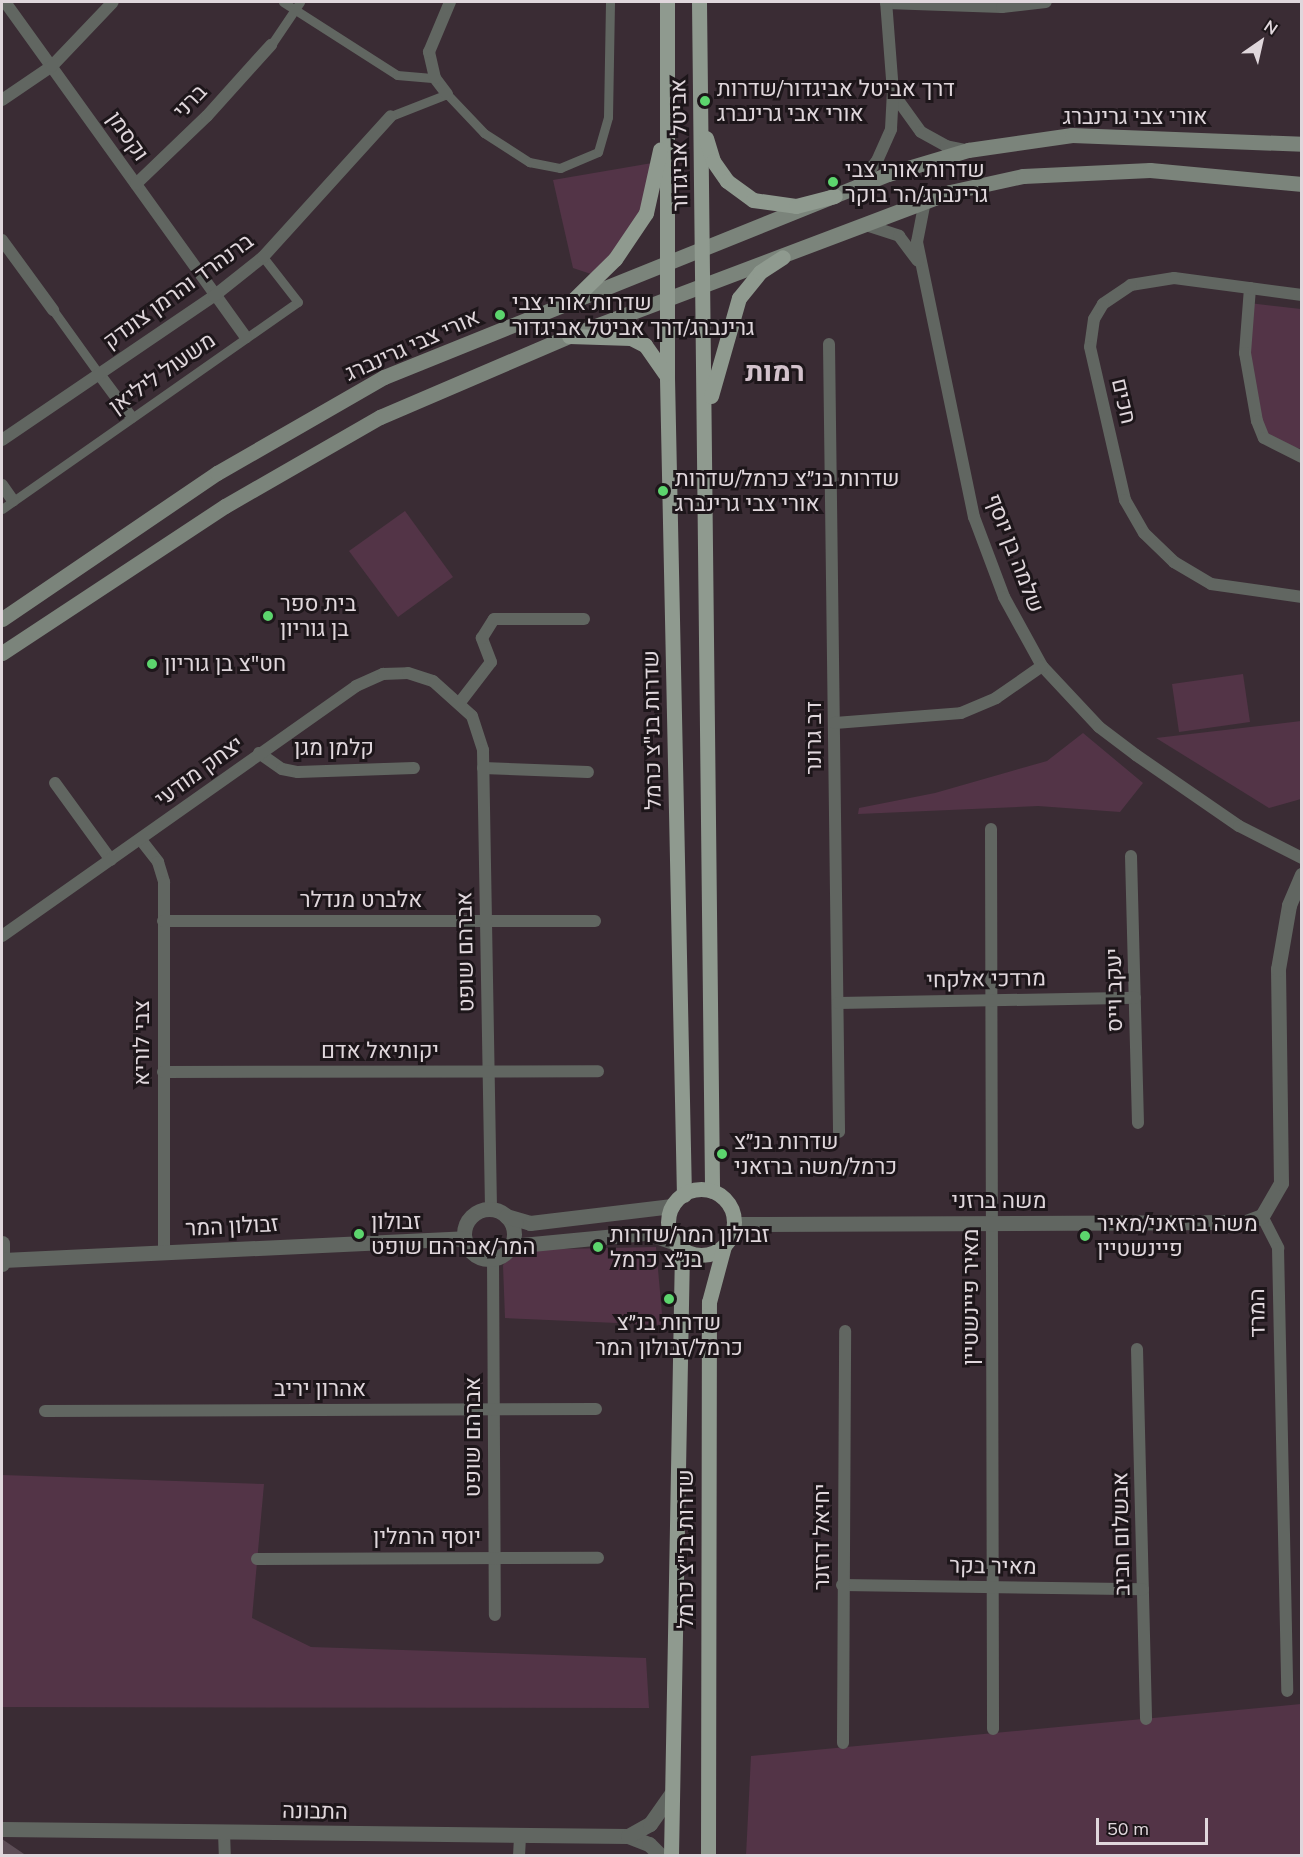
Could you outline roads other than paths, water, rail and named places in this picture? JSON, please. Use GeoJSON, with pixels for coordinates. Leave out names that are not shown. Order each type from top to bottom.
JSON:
{"type":"FeatureCollection","features":[{"type":"Feature","properties":{"kind":"main road","name":"אביטל אביגדור"},"geometry":{"type":"LineString","coordinates":[[666,264],[667,2]]}},
{"type":"Feature","properties":{"kind":"main road","name":"אביטל אביגדור"},"geometry":{"type":"LineString","coordinates":[[699,2],[704,287]]}},
{"type":"Feature","properties":{"kind":"main road"},"geometry":{"type":"LineString","coordinates":[[570,303],[615,259],[646,213],[668,109]]}},
{"type":"Feature","properties":{"kind":"main road"},"geometry":{"type":"LineString","coordinates":[[700,115],[713,161],[727,181],[753,200],[796,206],[835,196]]}},
{"type":"Feature","properties":{"kind":"main road","name":"אורי צבי גרינברג"},"geometry":{"type":"LineString","coordinates":[[2,619],[217,473],[384,377],[856,187],[968,150],[1072,135],[1302,144]]}},
{"type":"Feature","properties":{"kind":"main road"},"geometry":{"type":"LineString","coordinates":[[2,653],[225,506],[380,417],[568,336],[783,258],[925,201],[1023,176],[1150,170],[1302,184]]}},
{"type":"Feature","properties":{"kind":"main road"},"geometry":{"type":"LineString","coordinates":[[706,422],[725,334],[739,298],[760,272],[783,258]]}},
{"type":"Feature","properties":{"kind":"main road","name":"שדרות בנ\"צ כרמל"},"geometry":{"type":"LineString","coordinates":[[666,264],[684,1195]]}},
{"type":"Feature","properties":{"kind":"main road"},"geometry":{"type":"LineString","coordinates":[[704,287],[712,1191]]}},
{"type":"Feature","properties":{"kind":"main road"},"geometry":{"type":"LineString","coordinates":[[568,336],[631,338],[658,360],[667,378]]}},
{"type":"Feature","properties":{"kind":"main road"},"geometry":{"type":"LineString","coordinates":[[712,1191],[729,1204],[734,1224],[724,1246],[708,1254],[679,1246],[669,1225],[672,1206],[684,1195],[712,1191]]}},
{"type":"Feature","properties":{"kind":"main road","name":"שדרות בנ\"צ כרמל"},"geometry":{"type":"LineString","coordinates":[[671,1856],[679,1246]]}},
{"type":"Feature","properties":{"kind":"main road","name":"שדרות בנ\"צ כרמל"},"geometry":{"type":"LineString","coordinates":[[708,1856],[709,1302],[724,1246]]}},
{"type":"Feature","properties":{"kind":"street","name":"וקסמן"},"geometry":{"type":"LineString","coordinates":[[5,2],[246,338]]}},
{"type":"Feature","properties":{"kind":"street"},"geometry":{"type":"LineString","coordinates":[[2,100],[52,66],[113,2]]}},
{"type":"Feature","properties":{"kind":"street"},"geometry":{"type":"LineString","coordinates":[[283,2],[298,6],[397,75],[435,78]]}},
{"type":"Feature","properties":{"kind":"street"},"geometry":{"type":"LineString","coordinates":[[450,2],[429,52],[435,78],[484,133],[529,162],[560,168],[598,152],[608,117],[610,2]]}},
{"type":"Feature","properties":{"kind":"street"},"geometry":{"type":"LineString","coordinates":[[856,187],[886,144],[893,92],[886,2],[1002,7],[1046,2]]}},
{"type":"Feature","properties":{"kind":"street"},"geometry":{"type":"LineString","coordinates":[[271,45],[298,6]]}},
{"type":"Feature","properties":{"kind":"street","name":"ברני"},"geometry":{"type":"LineString","coordinates":[[136,184],[207,116],[271,45]]}},
{"type":"Feature","properties":{"kind":"street"},"geometry":{"type":"LineString","coordinates":[[893,92],[901,110],[921,132],[946,146],[968,150]]}},
{"type":"Feature","properties":{"kind":"street","name":"ברנהרד והרמן צונדק"},"geometry":{"type":"LineString","coordinates":[[2,441],[214,296],[263,257],[391,116],[447,94]]}},
{"type":"Feature","properties":{"kind":"street","name":"שלמה בן יוסף"},"geometry":{"type":"LineString","coordinates":[[925,201],[917,227],[923,273],[974,517],[1004,597],[1042,666],[1099,727],[1136,756],[1229,819],[1302,858]]}},
{"type":"Feature","properties":{"kind":"street","name":"שלמה בן יוסף"},"geometry":{"type":"LineString","coordinates":[[866,225],[899,236],[923,273]]}},
{"type":"Feature","properties":{"kind":"street"},"geometry":{"type":"LineString","coordinates":[[2,240],[131,417]]}},
{"type":"Feature","properties":{"kind":"street","name":"משעול ליליאן"},"geometry":{"type":"LineString","coordinates":[[2,509],[298,302],[263,257]]}},
{"type":"Feature","properties":{"kind":"street","name":"חכים"},"geometry":{"type":"LineString","coordinates":[[1302,295],[1174,278],[1131,285],[1103,304],[1094,319],[1090,347],[1125,500],[1144,534],[1174,562],[1211,584],[1302,597]]}},
{"type":"Feature","properties":{"kind":"street"},"geometry":{"type":"LineString","coordinates":[[1250,288],[1245,352],[1257,422],[1264,438],[1302,457]]}},
{"type":"Feature","properties":{"kind":"street","name":"דב גרונר"},"geometry":{"type":"LineString","coordinates":[[828,344],[839,1132]]}},
{"type":"Feature","properties":{"kind":"street"},"geometry":{"type":"LineString","coordinates":[[2,485],[13,501]]}},
{"type":"Feature","properties":{"kind":"street"},"geometry":{"type":"LineString","coordinates":[[461,701],[491,662],[482,638],[494,619],[584,619]]}},
{"type":"Feature","properties":{"kind":"street"},"geometry":{"type":"LineString","coordinates":[[835,723],[961,713],[996,698],[1042,666]]}},
{"type":"Feature","properties":{"kind":"street","name":"יצחק מודעי"},"geometry":{"type":"LineString","coordinates":[[2,936],[356,686],[383,674],[408,673],[433,681]]}},
{"type":"Feature","properties":{"kind":"street","name":"אברהם שופט"},"geometry":{"type":"LineString","coordinates":[[433,681],[461,701],[480,732],[483,768],[491,1209]]}},
{"type":"Feature","properties":{"kind":"street","name":"קלמן מגן"},"geometry":{"type":"LineString","coordinates":[[259,753],[282,769],[298,772],[414,768]]}},
{"type":"Feature","properties":{"kind":"street"},"geometry":{"type":"LineString","coordinates":[[483,768],[588,772]]}},
{"type":"Feature","properties":{"kind":"street"},"geometry":{"type":"LineString","coordinates":[[55,783],[111,860]]}},
{"type":"Feature","properties":{"kind":"street","name":"מאיר פיינשטיין"},"geometry":{"type":"LineString","coordinates":[[991,829],[993,1729]]}},
{"type":"Feature","properties":{"kind":"street","name":"צבי לוריא"},"geometry":{"type":"LineString","coordinates":[[141,840],[158,862],[164,882],[164,1252]]}},
{"type":"Feature","properties":{"kind":"street","name":"יעקב וייס"},"geometry":{"type":"LineString","coordinates":[[1131,856],[1138,1123]]}},
{"type":"Feature","properties":{"kind":"street"},"geometry":{"type":"LineString","coordinates":[[1262,1216],[1281,1183],[1278,969],[1289,905],[1302,875]]}},
{"type":"Feature","properties":{"kind":"street","name":"אלברט מנדלר"},"geometry":{"type":"LineString","coordinates":[[163,921],[595,921]]}},
{"type":"Feature","properties":{"kind":"street","name":"מרדכי אלקחי"},"geometry":{"type":"LineString","coordinates":[[838,1003],[1135,998]]}},
{"type":"Feature","properties":{"kind":"street","name":"יקותיאל אדם"},"geometry":{"type":"LineString","coordinates":[[163,1072],[598,1071]]}},
{"type":"Feature","properties":{"kind":"street"},"geometry":{"type":"LineString","coordinates":[[672,1206],[530,1223],[491,1209],[470,1217],[464,1238],[478,1256],[493,1258],[511,1246],[647,1233],[679,1246]]}},
{"type":"Feature","properties":{"kind":"street"},"geometry":{"type":"LineString","coordinates":[[506,1216],[514,1230],[511,1246]]}},
{"type":"Feature","properties":{"kind":"street","name":"משה ברזני"},"geometry":{"type":"LineString","coordinates":[[734,1224],[1246,1222],[1262,1216]]}},
{"type":"Feature","properties":{"kind":"street","name":"המרד"},"geometry":{"type":"LineString","coordinates":[[1262,1216],[1278,1248],[1287,1691]]}},
{"type":"Feature","properties":{"kind":"street","name":"זבולון המר"},"geometry":{"type":"LineString","coordinates":[[2,1262],[464,1238]]}},
{"type":"Feature","properties":{"kind":"street"},"geometry":{"type":"LineString","coordinates":[[2,1243],[2,1262]]}},
{"type":"Feature","properties":{"kind":"street","name":"אברהם שופט"},"geometry":{"type":"LineString","coordinates":[[493,1258],[495,1615]]}},
{"type":"Feature","properties":{"kind":"street","name":"יחיאל דרזנר"},"geometry":{"type":"LineString","coordinates":[[843,1743],[845,1331]]}},
{"type":"Feature","properties":{"kind":"street","name":"אבשלום חביב"},"geometry":{"type":"LineString","coordinates":[[1137,1349],[1146,1719]]}},
{"type":"Feature","properties":{"kind":"street","name":"אהרון יריב"},"geometry":{"type":"LineString","coordinates":[[45,1411],[596,1409]]}},
{"type":"Feature","properties":{"kind":"street","name":"יוסף הרמלין"},"geometry":{"type":"LineString","coordinates":[[257,1559],[598,1558]]}},
{"type":"Feature","properties":{"kind":"street","name":"מאיר בקר"},"geometry":{"type":"LineString","coordinates":[[842,1585],[1143,1588]]}},
{"type":"Feature","properties":{"kind":"street"},"geometry":{"type":"LineString","coordinates":[[628,1836],[650,1824],[672,1794]]}},
{"type":"Feature","properties":{"kind":"street","name":"התבונה"},"geometry":{"type":"LineString","coordinates":[[2,1829],[520,1837],[628,1836],[649,1844],[661,1856]]}},
{"type":"Feature","properties":{"kind":"street"},"geometry":{"type":"LineString","coordinates":[[224,1833],[225,1856]]}},
{"type":"Feature","properties":{"kind":"street"},"geometry":{"type":"LineString","coordinates":[[519,1856],[520,1837]]}},
{"type":"Feature","properties":{"kind":"place","name":"דרך אביטל אביגדור/שדרות אורי אבי גרינברג"},"geometry":{"type":"Point","coordinates":[705,101]}},
{"type":"Feature","properties":{"kind":"place","name":"שדרות אורי צבי גרינברג/הר בוקר"},"geometry":{"type":"Point","coordinates":[833,182]}},
{"type":"Feature","properties":{"kind":"place","name":"שדרות אורי צבי גרינברג/דרך אביטל אביגדור"},"geometry":{"type":"Point","coordinates":[500,315]}},
{"type":"Feature","properties":{"kind":"place","name":"שדרות בנ״צ כרמל/שדרות אורי צבי גרינברג"},"geometry":{"type":"Point","coordinates":[663,491]}},
{"type":"Feature","properties":{"kind":"place","name":"בית ספר בן גוריון"},"geometry":{"type":"Point","coordinates":[268,616]}},
{"type":"Feature","properties":{"kind":"place","name":"חט\"צ בן גוריון"},"geometry":{"type":"Point","coordinates":[152,664]}},
{"type":"Feature","properties":{"kind":"place","name":"שדרות בנ״צ כרמל/משה ברזאני"},"geometry":{"type":"Point","coordinates":[722,1154]}},
{"type":"Feature","properties":{"kind":"place","name":"זבולון המר/אברהם שופט"},"geometry":{"type":"Point","coordinates":[359,1234]}},
{"type":"Feature","properties":{"kind":"place","name":"משה ברזאני/מאיר פיינשטיין"},"geometry":{"type":"Point","coordinates":[1085,1236]}},
{"type":"Feature","properties":{"kind":"place","name":"זבולון המר/שדרות בנ״צ כרמל"},"geometry":{"type":"Point","coordinates":[598,1247]}},
{"type":"Feature","properties":{"kind":"place","name":"שדרות בנ״צ כרמל/זבולון המר"},"geometry":{"type":"Point","coordinates":[669,1299]}},
{"type":"Feature","properties":{"kind":"district","name":"רמות"},"geometry":{"type":"Point","coordinates":[775,371]}}]}
